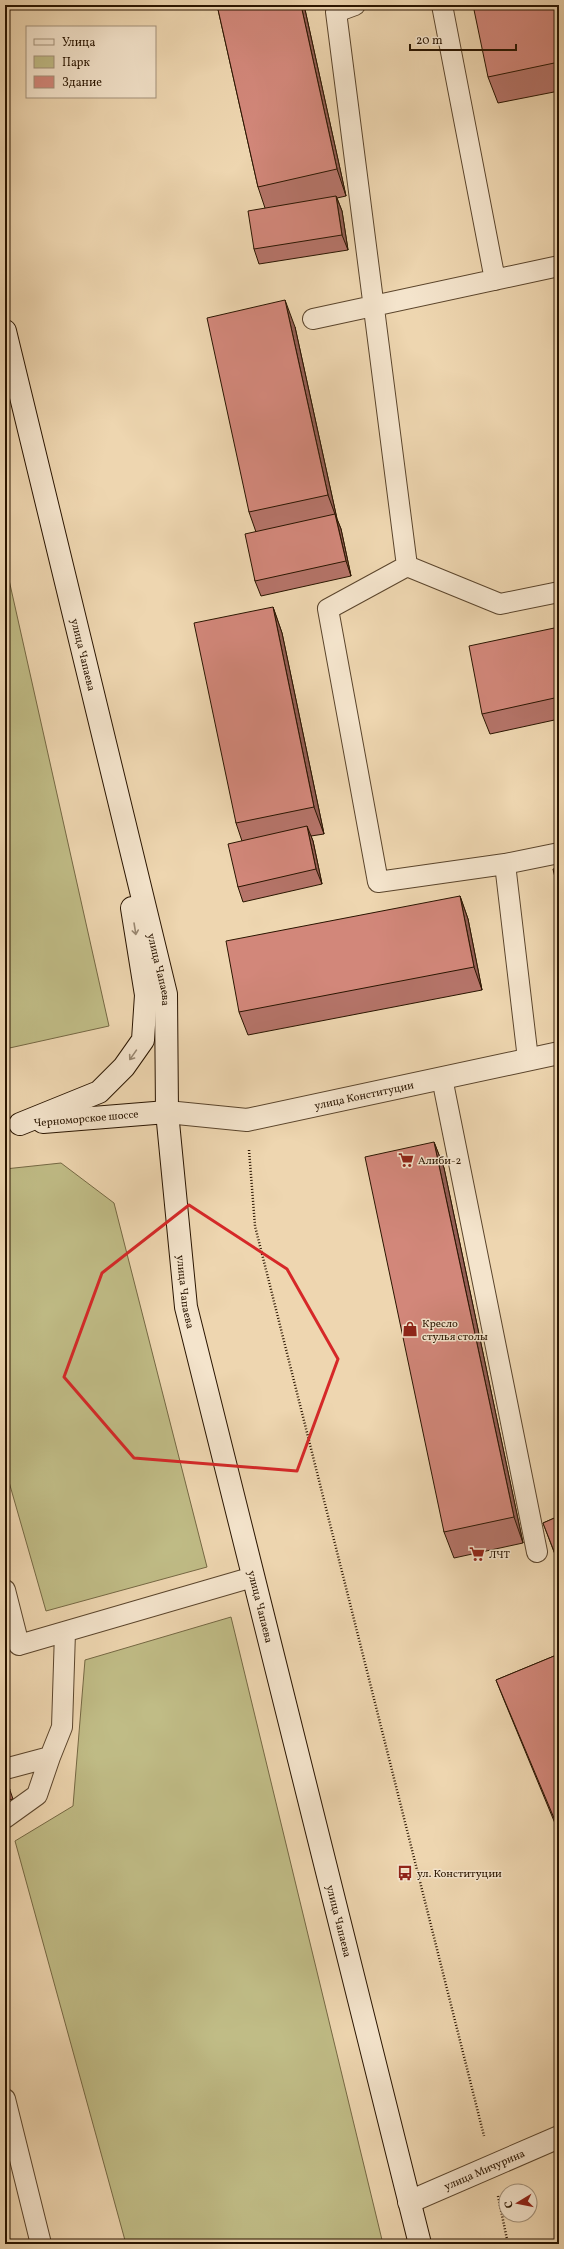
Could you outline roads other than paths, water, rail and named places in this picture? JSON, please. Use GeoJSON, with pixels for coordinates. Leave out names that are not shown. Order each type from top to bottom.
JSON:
{"type":"FeatureCollection","features":[{"type":"Feature","properties":{"kind":"main road","name":"улица Чапаева"},"geometry":{"type":"LineString","coordinates":[[5,331],[166,994],[167,1112],[186,1307],[420,2244]]}},
{"type":"Feature","properties":{"kind":"main road"},"geometry":{"type":"LineString","coordinates":[[12,1125],[99,1092],[124,1067],[143,1040],[146,995],[132,908],[127,835]]}},
{"type":"Feature","properties":{"kind":"main road","name":"улица Конституции"},"geometry":{"type":"LineString","coordinates":[[167,1112],[247,1120],[559,1053]]}},
{"type":"Feature","properties":{"kind":"main road","name":"Черноморское шоссе"},"geometry":{"type":"LineString","coordinates":[[12,1125],[167,1112]]}},
{"type":"Feature","properties":{"kind":"main road","name":"улица Мичурина"},"geometry":{"type":"LineString","coordinates":[[409,2202],[559,2137]]}},
{"type":"Feature","properties":{"kind":"lane"},"geometry":{"type":"LineString","coordinates":[[355,5],[336,12],[407,566]]}},
{"type":"Feature","properties":{"kind":"lane"},"geometry":{"type":"LineString","coordinates":[[442,5],[495,280]]}},
{"type":"Feature","properties":{"kind":"lane"},"geometry":{"type":"LineString","coordinates":[[313,319],[559,266]]}},
{"type":"Feature","properties":{"kind":"lane"},"geometry":{"type":"LineString","coordinates":[[407,566],[500,604],[559,592]]}},
{"type":"Feature","properties":{"kind":"lane"},"geometry":{"type":"LineString","coordinates":[[407,566],[328,609],[378,882],[505,864],[559,853]]}},
{"type":"Feature","properties":{"kind":"lane"},"geometry":{"type":"LineString","coordinates":[[505,864],[528,1059]]}},
{"type":"Feature","properties":{"kind":"lane"},"geometry":{"type":"LineString","coordinates":[[442,1078],[537,1552]]}},
{"type":"Feature","properties":{"kind":"lane"},"geometry":{"type":"LineString","coordinates":[[5,1590],[12,1648],[254,1577]]}},
{"type":"Feature","properties":{"kind":"lane"},"geometry":{"type":"LineString","coordinates":[[5,1818],[37,1794],[62,1726],[65,1632]]}},
{"type":"Feature","properties":{"kind":"lane"},"geometry":{"type":"LineString","coordinates":[[5,1769],[50,1757]]}},
{"type":"Feature","properties":{"kind":"lane"},"geometry":{"type":"LineString","coordinates":[[5,2099],[41,2244]]}},
{"type":"Feature","properties":{"kind":"place","name":"Алиби-2"},"geometry":{"type":"Point","coordinates":[406,1160]}},
{"type":"Feature","properties":{"kind":"place","name":"Кресло стулья столы"},"geometry":{"type":"Point","coordinates":[410,1329]}},
{"type":"Feature","properties":{"kind":"place","name":"ЛЧТ"},"geometry":{"type":"Point","coordinates":[477,1554]}},
{"type":"Feature","properties":{"kind":"place","name":"ул. Конституции"},"geometry":{"type":"Point","coordinates":[405,1873]}}]}
